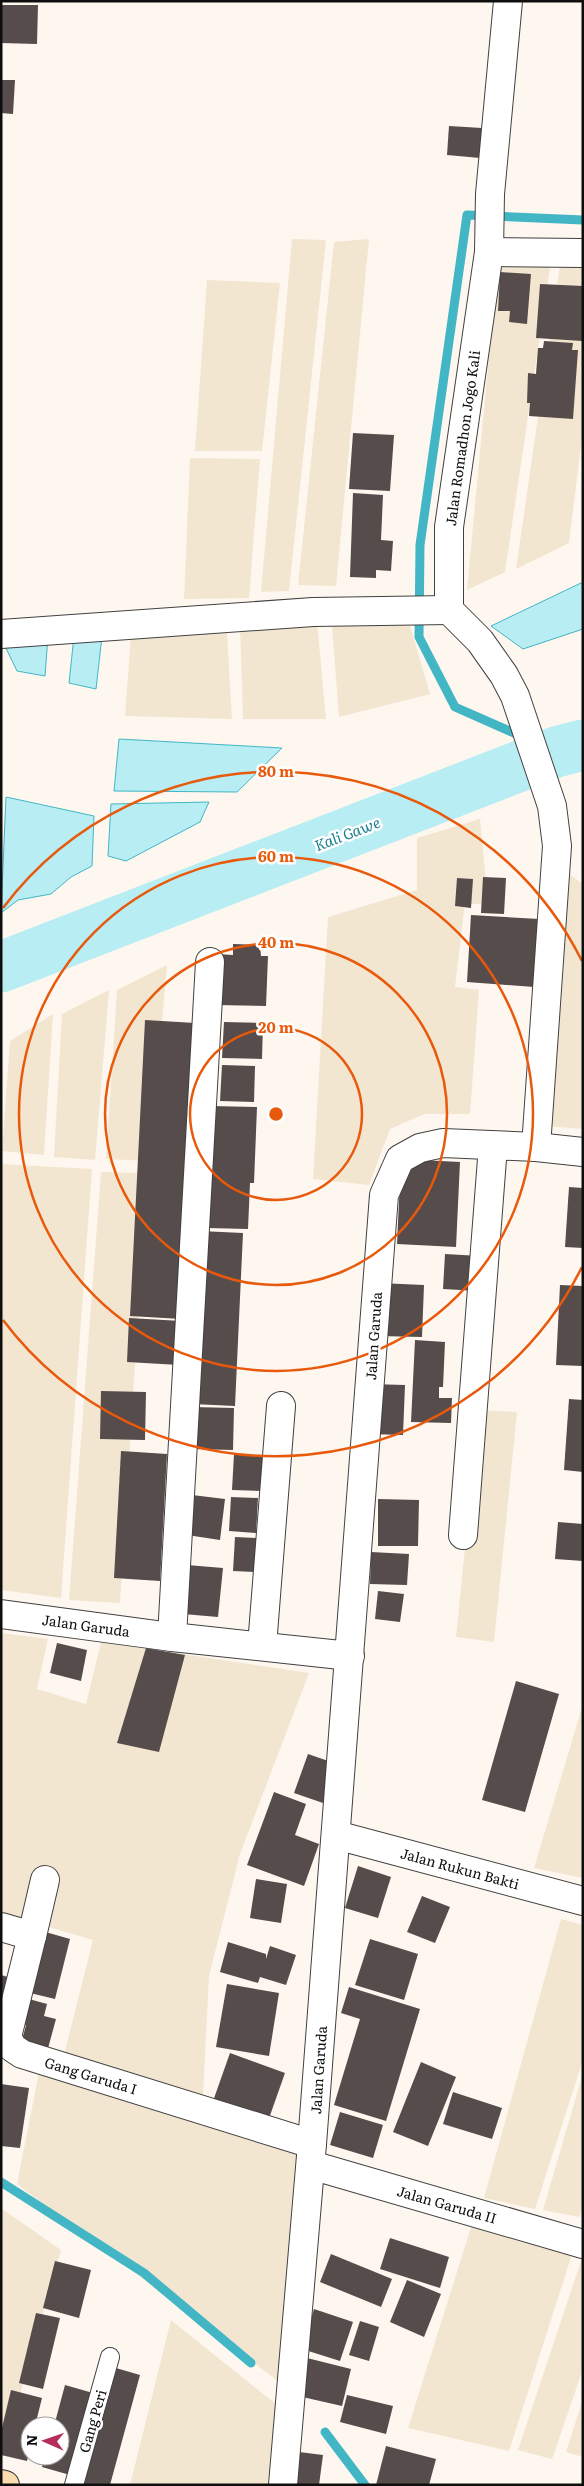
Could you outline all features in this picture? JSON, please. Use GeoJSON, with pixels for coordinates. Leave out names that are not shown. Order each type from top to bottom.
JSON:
{"type":"FeatureCollection","features":[{"type":"Feature","properties":{"kind":"street","name":"Jalan Romadhon Jogo Kali"},"geometry":{"type":"LineString","coordinates":[[443,610],[449,527],[489,239],[490,194],[508,1]]}},
{"type":"Feature","properties":{"kind":"street"},"geometry":{"type":"LineString","coordinates":[[489,239],[583,253]]}},
{"type":"Feature","properties":{"kind":"street"},"geometry":{"type":"LineString","coordinates":[[1,634],[313,612],[398,609],[443,610],[480,640],[504,675],[515,696],[552,806],[558,846],[536,1147]]}},
{"type":"Feature","properties":{"kind":"street"},"geometry":{"type":"LineString","coordinates":[[172,1637],[210,962]]}},
{"type":"Feature","properties":{"kind":"street","name":"Jalan Garuda"},"geometry":{"type":"LineString","coordinates":[[283,2485],[311,2155],[384,1195],[400,1159],[420,1148],[443,1143],[536,1147],[583,1152]]}},
{"type":"Feature","properties":{"kind":"street"},"geometry":{"type":"LineString","coordinates":[[463,1535],[492,1146]]}},
{"type":"Feature","properties":{"kind":"street"},"geometry":{"type":"LineString","coordinates":[[262,1646],[281,1406]]}},
{"type":"Feature","properties":{"kind":"street","name":"Jalan Garuda"},"geometry":{"type":"LineString","coordinates":[[1,1614],[172,1637],[350,1656]]}},
{"type":"Feature","properties":{"kind":"street","name":"Jalan Rukun Bakti"},"geometry":{"type":"LineString","coordinates":[[336,1835],[583,1901]]}},
{"type":"Feature","properties":{"kind":"street","name":"Gang Garuda I"},"geometry":{"type":"LineString","coordinates":[[46,1880],[7,2038],[13,2048],[22,2054],[311,2155]]}},
{"type":"Feature","properties":{"kind":"street"},"geometry":{"type":"LineString","coordinates":[[1,1927],[32,1936]]}},
{"type":"Feature","properties":{"kind":"street","name":"Jalan Garuda II"},"geometry":{"type":"LineString","coordinates":[[311,2155],[583,2244]]}},
{"type":"Feature","properties":{"kind":"street"},"geometry":{"type":"LineString","coordinates":[[1,2484],[5,2485]]}},
{"type":"Feature","properties":{"kind":"lane","name":"Gang Peri"},"geometry":{"type":"LineString","coordinates":[[74,2485],[110,2358]]}},
{"type":"Feature","properties":{"kind":"shaded area"},"geometry":{"type":"Polygon","coordinates":[[[292,239],[326,240],[289,591],[261,592],[292,239]]]}},
{"type":"Feature","properties":{"kind":"shaded area"},"geometry":{"type":"Polygon","coordinates":[[[369,239],[336,586],[298,585],[334,242],[369,239]]]}},
{"type":"Feature","properties":{"kind":"shaded area"},"geometry":{"type":"Polygon","coordinates":[[[498,261],[551,261],[505,572],[467,590],[498,261]]]}},
{"type":"Feature","properties":{"kind":"shaded area"},"geometry":{"type":"Polygon","coordinates":[[[560,265],[583,266],[583,430],[569,543],[516,569],[560,265]]]}},
{"type":"Feature","properties":{"kind":"shaded area"},"geometry":{"type":"Polygon","coordinates":[[[207,280],[280,283],[262,451],[195,451],[207,280]]]}},
{"type":"Feature","properties":{"kind":"shaded area"},"geometry":{"type":"Polygon","coordinates":[[[190,458],[260,459],[249,598],[184,599],[190,458]]]}},
{"type":"Feature","properties":{"kind":"shaded area"},"geometry":{"type":"Polygon","coordinates":[[[317,622],[326,719],[243,719],[240,626],[317,622]]]}},
{"type":"Feature","properties":{"kind":"shaded area"},"geometry":{"type":"Polygon","coordinates":[[[409,622],[430,694],[339,717],[332,626],[409,622]]]}},
{"type":"Feature","properties":{"kind":"shaded area"},"geometry":{"type":"Polygon","coordinates":[[[227,632],[232,719],[125,716],[131,635],[227,632]]]}},
{"type":"Feature","properties":{"kind":"shaded area"},"geometry":{"type":"Polygon","coordinates":[[[480,819],[488,905],[465,903],[455,987],[479,990],[470,1114],[424,1114],[390,1129],[369,1185],[313,1179],[328,917],[417,890],[417,838],[480,819]]]}},
{"type":"Feature","properties":{"kind":"shaded area"},"geometry":{"type":"Polygon","coordinates":[[[565,871],[583,884],[583,1129],[546,1126],[565,871]]]}},
{"type":"Feature","properties":{"kind":"shaded area"},"geometry":{"type":"Polygon","coordinates":[[[167,965],[150,1161],[106,1159],[117,990],[167,965]]]}},
{"type":"Feature","properties":{"kind":"shaded area"},"geometry":{"type":"Polygon","coordinates":[[[109,990],[95,1160],[54,1157],[62,1014],[109,990]]]}},
{"type":"Feature","properties":{"kind":"shaded area"},"geometry":{"type":"Polygon","coordinates":[[[53,1014],[44,1155],[2,1151],[10,1041],[53,1014]]]}},
{"type":"Feature","properties":{"kind":"shaded area"},"geometry":{"type":"Polygon","coordinates":[[[1,1164],[92,1169],[61,1598],[1,1590],[1,1164]]]}},
{"type":"Feature","properties":{"kind":"shaded area"},"geometry":{"type":"Polygon","coordinates":[[[101,1172],[147,1173],[120,1603],[69,1600],[101,1172]]]}},
{"type":"Feature","properties":{"kind":"shaded area"},"geometry":{"type":"Polygon","coordinates":[[[479,1410],[517,1412],[494,1642],[456,1637],[479,1410]]]}},
{"type":"Feature","properties":{"kind":"shaded area"},"geometry":{"type":"Polygon","coordinates":[[[1,1633],[48,1639],[37,1689],[86,1704],[101,1642],[309,1673],[240,1854],[209,1976],[203,2096],[64,2055],[93,1940],[1,1913],[1,1633]]]}},
{"type":"Feature","properties":{"kind":"shaded area"},"geometry":{"type":"Polygon","coordinates":[[[583,1704],[583,1878],[534,1868],[583,1704]]]}},
{"type":"Feature","properties":{"kind":"shaded area"},"geometry":{"type":"Polygon","coordinates":[[[561,1919],[583,1925],[583,2060],[535,2209],[484,2198],[561,1919]]]}},
{"type":"Feature","properties":{"kind":"shaded area"},"geometry":{"type":"Polygon","coordinates":[[[40,2067],[302,2150],[283,2385],[17,2184],[40,2067]]]}},
{"type":"Feature","properties":{"kind":"shaded area"},"geometry":{"type":"Polygon","coordinates":[[[583,2073],[583,2205],[579,2217],[543,2210],[583,2073]]]}},
{"type":"Feature","properties":{"kind":"shaded area"},"geometry":{"type":"Polygon","coordinates":[[[1,2208],[61,2250],[1,2461],[1,2208]]]}},
{"type":"Feature","properties":{"kind":"shaded area"},"geometry":{"type":"Polygon","coordinates":[[[472,2224],[574,2248],[509,2451],[408,2428],[472,2224]]]}},
{"type":"Feature","properties":{"kind":"shaded area"},"geometry":{"type":"Polygon","coordinates":[[[583,2255],[583,2369],[552,2459],[518,2450],[583,2255]]]}},
{"type":"Feature","properties":{"kind":"shaded area"},"geometry":{"type":"Polygon","coordinates":[[[171,2320],[282,2409],[273,2485],[130,2485],[171,2320]]]}},
{"type":"Feature","properties":{"kind":"shaded area"},"geometry":{"type":"Polygon","coordinates":[[[583,2399],[583,2457],[566,2452],[583,2399]]]}},
{"type":"Feature","properties":{"kind":"water"},"geometry":{"type":"Polygon","coordinates":[[[583,582],[583,629],[523,649],[491,626],[583,582]]]}},
{"type":"Feature","properties":{"kind":"water"},"geometry":{"type":"Polygon","coordinates":[[[48,636],[45,676],[17,671],[1,638],[48,636]]]}},
{"type":"Feature","properties":{"kind":"water"},"geometry":{"type":"Polygon","coordinates":[[[74,636],[102,636],[96,689],[69,683],[74,636]]]}},
{"type":"Feature","properties":{"kind":"water"},"geometry":{"type":"Polygon","coordinates":[[[119,739],[282,748],[237,792],[114,791],[119,739]]]}},
{"type":"Feature","properties":{"kind":"water"},"geometry":{"type":"Polygon","coordinates":[[[6,797],[94,816],[92,866],[71,877],[51,894],[18,900],[1,913],[6,797]]]}},
{"type":"Feature","properties":{"kind":"water"},"geometry":{"type":"Polygon","coordinates":[[[209,802],[200,822],[126,861],[108,856],[111,804],[209,802]]]}},
{"type":"Feature","properties":{"kind":"building"},"geometry":{"type":"Polygon","coordinates":[[[1,5],[38,5],[37,44],[1,43],[1,5]]]}},
{"type":"Feature","properties":{"kind":"building"},"geometry":{"type":"Polygon","coordinates":[[[1,80],[15,80],[13,114],[1,113],[1,80]]]}},
{"type":"Feature","properties":{"kind":"building"},"geometry":{"type":"Polygon","coordinates":[[[449,126],[482,128],[480,158],[447,155],[449,126]]]}},
{"type":"Feature","properties":{"kind":"building"},"geometry":{"type":"Polygon","coordinates":[[[500,272],[531,274],[527,324],[509,322],[510,311],[498,311],[500,272]]]}},
{"type":"Feature","properties":{"kind":"building"},"geometry":{"type":"Polygon","coordinates":[[[540,284],[583,286],[582,341],[536,338],[540,284]]]}},
{"type":"Feature","properties":{"kind":"building"},"geometry":{"type":"Polygon","coordinates":[[[544,341],[573,343],[572,350],[578,350],[573,419],[529,416],[530,403],[527,403],[528,373],[536,374],[538,348],[543,348],[544,341]]]}},
{"type":"Feature","properties":{"kind":"building"},"geometry":{"type":"Polygon","coordinates":[[[353,433],[394,435],[390,491],[349,489],[353,433]]]}},
{"type":"Feature","properties":{"kind":"building"},"geometry":{"type":"Polygon","coordinates":[[[353,493],[383,495],[381,540],[393,541],[391,571],[376,570],[376,578],[350,577],[353,493]]]}},
{"type":"Feature","properties":{"kind":"building"},"geometry":{"type":"Polygon","coordinates":[[[483,877],[506,878],[504,914],[481,913],[483,877]]]}},
{"type":"Feature","properties":{"kind":"building"},"geometry":{"type":"Polygon","coordinates":[[[457,878],[473,879],[471,908],[455,906],[457,878]]]}},
{"type":"Feature","properties":{"kind":"building"},"geometry":{"type":"Polygon","coordinates":[[[471,915],[539,919],[534,987],[467,982],[471,915]]]}},
{"type":"Feature","properties":{"kind":"building"},"geometry":{"type":"Polygon","coordinates":[[[233,944],[260,945],[261,956],[268,956],[266,1006],[215,1005],[217,954],[233,955],[233,944]]]}},
{"type":"Feature","properties":{"kind":"building"},"geometry":{"type":"Polygon","coordinates":[[[145,1020],[195,1023],[181,1319],[130,1316],[145,1020]]]}},
{"type":"Feature","properties":{"kind":"building"},"geometry":{"type":"Polygon","coordinates":[[[224,1022],[263,1023],[262,1059],[222,1058],[224,1022]]]}},
{"type":"Feature","properties":{"kind":"building"},"geometry":{"type":"Polygon","coordinates":[[[222,1065],[255,1066],[254,1102],[220,1101],[222,1065]]]}},
{"type":"Feature","properties":{"kind":"building"},"geometry":{"type":"Polygon","coordinates":[[[211,1106],[257,1107],[254,1183],[250,1183],[248,1229],[207,1228],[211,1106]]]}},
{"type":"Feature","properties":{"kind":"building"},"geometry":{"type":"Polygon","coordinates":[[[401,1159],[460,1162],[456,1247],[397,1244],[401,1159]]]}},
{"type":"Feature","properties":{"kind":"building"},"geometry":{"type":"Polygon","coordinates":[[[569,1187],[583,1188],[583,1248],[565,1247],[569,1187]]]}},
{"type":"Feature","properties":{"kind":"building"},"geometry":{"type":"Polygon","coordinates":[[[200,1231],[243,1233],[235,1406],[192,1404],[200,1231]]]}},
{"type":"Feature","properties":{"kind":"building"},"geometry":{"type":"Polygon","coordinates":[[[445,1254],[480,1256],[478,1291],[443,1289],[445,1254]]]}},
{"type":"Feature","properties":{"kind":"building"},"geometry":{"type":"Polygon","coordinates":[[[379,1283],[424,1285],[422,1337],[378,1336],[379,1283]]]}},
{"type":"Feature","properties":{"kind":"building"},"geometry":{"type":"Polygon","coordinates":[[[560,1285],[583,1286],[583,1366],[556,1365],[560,1285]]]}},
{"type":"Feature","properties":{"kind":"building"},"geometry":{"type":"Polygon","coordinates":[[[129,1318],[181,1321],[179,1365],[127,1362],[129,1318]]]}},
{"type":"Feature","properties":{"kind":"building"},"geometry":{"type":"Polygon","coordinates":[[[415,1340],[445,1342],[443,1387],[439,1387],[439,1398],[452,1398],[451,1423],[411,1422],[415,1340]]]}},
{"type":"Feature","properties":{"kind":"building"},"geometry":{"type":"Polygon","coordinates":[[[370,1384],[405,1385],[403,1435],[368,1434],[370,1384]]]}},
{"type":"Feature","properties":{"kind":"building"},"geometry":{"type":"Polygon","coordinates":[[[101,1391],[146,1392],[145,1440],[100,1439],[101,1391]]]}},
{"type":"Feature","properties":{"kind":"building"},"geometry":{"type":"Polygon","coordinates":[[[569,1399],[583,1400],[583,1472],[564,1470],[569,1399]]]}},
{"type":"Feature","properties":{"kind":"building"},"geometry":{"type":"Polygon","coordinates":[[[193,1407],[234,1408],[233,1450],[191,1449],[193,1407]]]}},
{"type":"Feature","properties":{"kind":"building"},"geometry":{"type":"Polygon","coordinates":[[[121,1451],[167,1454],[160,1581],[114,1578],[121,1451]]]}},
{"type":"Feature","properties":{"kind":"building"},"geometry":{"type":"Polygon","coordinates":[[[234,1454],[263,1456],[262,1491],[232,1490],[234,1454]]]}},
{"type":"Feature","properties":{"kind":"building"},"geometry":{"type":"Polygon","coordinates":[[[192,1495],[225,1499],[220,1540],[187,1535],[192,1495]]]}},
{"type":"Feature","properties":{"kind":"building"},"geometry":{"type":"Polygon","coordinates":[[[231,1497],[258,1498],[256,1533],[229,1531],[231,1497]]]}},
{"type":"Feature","properties":{"kind":"building"},"geometry":{"type":"Polygon","coordinates":[[[378,1499],[419,1500],[418,1546],[378,1546],[378,1499]]]}},
{"type":"Feature","properties":{"kind":"building"},"geometry":{"type":"Polygon","coordinates":[[[558,1522],[583,1524],[583,1561],[555,1559],[558,1522]]]}},
{"type":"Feature","properties":{"kind":"building"},"geometry":{"type":"Polygon","coordinates":[[[235,1537],[256,1538],[255,1572],[233,1571],[235,1537]]]}},
{"type":"Feature","properties":{"kind":"building"},"geometry":{"type":"Polygon","coordinates":[[[371,1552],[409,1554],[407,1585],[370,1584],[371,1552]]]}},
{"type":"Feature","properties":{"kind":"building"},"geometry":{"type":"Polygon","coordinates":[[[187,1565],[223,1568],[218,1617],[183,1614],[187,1565]]]}},
{"type":"Feature","properties":{"kind":"building"},"geometry":{"type":"Polygon","coordinates":[[[378,1591],[404,1594],[400,1622],[375,1619],[378,1591]]]}},
{"type":"Feature","properties":{"kind":"building"},"geometry":{"type":"Polygon","coordinates":[[[57,1643],[87,1650],[81,1681],[50,1673],[57,1643]]]}},
{"type":"Feature","properties":{"kind":"building"},"geometry":{"type":"Polygon","coordinates":[[[146,1648],[185,1655],[159,1752],[117,1743],[146,1648]]]}},
{"type":"Feature","properties":{"kind":"building"},"geometry":{"type":"Polygon","coordinates":[[[516,1681],[559,1694],[525,1812],[482,1800],[516,1681]]]}},
{"type":"Feature","properties":{"kind":"building"},"geometry":{"type":"Polygon","coordinates":[[[308,1754],[337,1764],[323,1803],[294,1793],[308,1754]]]}},
{"type":"Feature","properties":{"kind":"building"},"geometry":{"type":"Polygon","coordinates":[[[274,1792],[306,1804],[295,1835],[319,1844],[304,1886],[247,1865],[274,1792]]]}},
{"type":"Feature","properties":{"kind":"building"},"geometry":{"type":"Polygon","coordinates":[[[358,1866],[391,1877],[378,1918],[345,1908],[358,1866]]]}},
{"type":"Feature","properties":{"kind":"building"},"geometry":{"type":"Polygon","coordinates":[[[256,1879],[287,1884],[281,1923],[250,1918],[256,1879]]]}},
{"type":"Feature","properties":{"kind":"building"},"geometry":{"type":"Polygon","coordinates":[[[422,1896],[450,1907],[435,1943],[407,1932],[422,1896]]]}},
{"type":"Feature","properties":{"kind":"building"},"geometry":{"type":"Polygon","coordinates":[[[42,1931],[70,1939],[55,1999],[26,1992],[42,1931]]]}},
{"type":"Feature","properties":{"kind":"building"},"geometry":{"type":"Polygon","coordinates":[[[370,1939],[418,1954],[404,2000],[355,1985],[370,1939]]]}},
{"type":"Feature","properties":{"kind":"building"},"geometry":{"type":"Polygon","coordinates":[[[228,1942],[266,1954],[266,1959],[270,1946],[296,1955],[286,1985],[260,1977],[258,1983],[220,1972],[228,1942]]]}},
{"type":"Feature","properties":{"kind":"building"},"geometry":{"type":"Polygon","coordinates":[[[1,1975],[8,1977],[2,1995],[1,1995],[1,1975]]]}},
{"type":"Feature","properties":{"kind":"building"},"geometry":{"type":"Polygon","coordinates":[[[227,1984],[279,1993],[269,2056],[216,2047],[227,1984]]]}},
{"type":"Feature","properties":{"kind":"building"},"geometry":{"type":"Polygon","coordinates":[[[349,1987],[420,2009],[386,2121],[334,2105],[360,2019],[341,2013],[349,1987]]]}},
{"type":"Feature","properties":{"kind":"building"},"geometry":{"type":"Polygon","coordinates":[[[29,1999],[47,2004],[44,2016],[56,2019],[47,2052],[21,2044],[26,2025],[21,2024],[29,1999]]]}},
{"type":"Feature","properties":{"kind":"building"},"geometry":{"type":"Polygon","coordinates":[[[230,2053],[285,2073],[267,2124],[212,2104],[230,2053]]]}},
{"type":"Feature","properties":{"kind":"building"},"geometry":{"type":"Polygon","coordinates":[[[421,2062],[456,2077],[428,2146],[393,2132],[421,2062]]]}},
{"type":"Feature","properties":{"kind":"building"},"geometry":{"type":"Polygon","coordinates":[[[1,2084],[29,2088],[20,2148],[1,2146],[1,2084]]]}},
{"type":"Feature","properties":{"kind":"building"},"geometry":{"type":"Polygon","coordinates":[[[453,2092],[502,2108],[492,2139],[443,2124],[453,2092]]]}},
{"type":"Feature","properties":{"kind":"building"},"geometry":{"type":"Polygon","coordinates":[[[340,2112],[383,2125],[373,2158],[330,2145],[340,2112]]]}},
{"type":"Feature","properties":{"kind":"building"},"geometry":{"type":"Polygon","coordinates":[[[390,2238],[449,2257],[440,2288],[380,2269],[390,2238]]]}},
{"type":"Feature","properties":{"kind":"building"},"geometry":{"type":"Polygon","coordinates":[[[331,2254],[392,2279],[381,2307],[320,2282],[331,2254]]]}},
{"type":"Feature","properties":{"kind":"building"},"geometry":{"type":"Polygon","coordinates":[[[55,2261],[91,2270],[79,2318],[43,2308],[55,2261]]]}},
{"type":"Feature","properties":{"kind":"building"},"geometry":{"type":"Polygon","coordinates":[[[407,2280],[441,2294],[424,2337],[390,2322],[407,2280]]]}},
{"type":"Feature","properties":{"kind":"building"},"geometry":{"type":"Polygon","coordinates":[[[314,2309],[353,2322],[340,2361],[302,2349],[314,2309]]]}},
{"type":"Feature","properties":{"kind":"building"},"geometry":{"type":"Polygon","coordinates":[[[36,2313],[60,2318],[43,2389],[19,2383],[36,2313]]]}},
{"type":"Feature","properties":{"kind":"building"},"geometry":{"type":"Polygon","coordinates":[[[360,2321],[379,2327],[369,2361],[349,2355],[360,2321]]]}},
{"type":"Feature","properties":{"kind":"building"},"geometry":{"type":"Polygon","coordinates":[[[307,2358],[351,2369],[342,2406],[298,2396],[307,2358]]]}},
{"type":"Feature","properties":{"kind":"building"},"geometry":{"type":"Polygon","coordinates":[[[109,2366],[140,2375],[110,2485],[76,2485],[109,2366]]]}},
{"type":"Feature","properties":{"kind":"building"},"geometry":{"type":"Polygon","coordinates":[[[65,2385],[93,2393],[70,2475],[42,2467],[70,2466],[70,2416],[57,2416],[65,2385]]]}},
{"type":"Feature","properties":{"kind":"building"},"geometry":{"type":"Polygon","coordinates":[[[11,2390],[42,2398],[38,2416],[20,2416],[20,2459],[1,2455],[1,2432],[11,2390]]]}},
{"type":"Feature","properties":{"kind":"building"},"geometry":{"type":"Polygon","coordinates":[[[347,2395],[393,2406],[386,2434],[340,2422],[347,2395]]]}},
{"type":"Feature","properties":{"kind":"building"},"geometry":{"type":"Polygon","coordinates":[[[386,2446],[436,2459],[429,2485],[376,2485],[386,2446]]]}},
{"type":"Feature","properties":{"kind":"building"},"geometry":{"type":"Polygon","coordinates":[[[299,2452],[323,2455],[319,2485],[294,2485],[299,2452]]]}},
{"type":"Feature","properties":{"kind":"waterway"},"geometry":{"type":"LineString","coordinates":[[523,737],[455,707],[419,637],[420,545],[467,215],[583,220]]}},
{"type":"Feature","properties":{"kind":"waterway","name":"Kali Gawe"},"geometry":{"type":"LineString","coordinates":[[538,744],[583,763]]}},
{"type":"Feature","properties":{"kind":"waterway","name":"Kali Gawe"},"geometry":{"type":"LineString","coordinates":[[1,967],[556,752],[583,745]]}},
{"type":"Feature","properties":{"kind":"waterway"},"geometry":{"type":"LineString","coordinates":[[1,2182],[144,2273],[251,2363]]}},
{"type":"Feature","properties":{"kind":"waterway"},"geometry":{"type":"LineString","coordinates":[[325,2432],[365,2485]]}}]}
